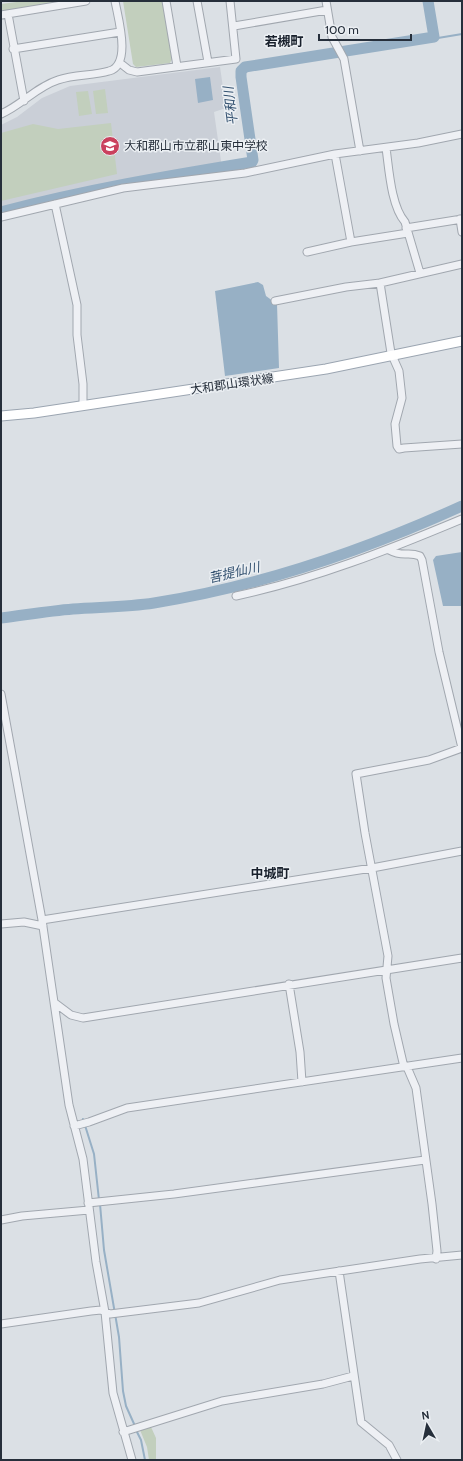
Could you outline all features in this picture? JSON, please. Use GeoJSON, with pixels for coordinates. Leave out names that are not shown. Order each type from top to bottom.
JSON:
{"type":"FeatureCollection","features":[{"type":"Feature","properties":{"kind":"main road","name":"大和郡山環状線"},"geometry":{"type":"LineString","coordinates":[[1,416],[34,414],[270,379],[393,356],[462,341]]}},
{"type":"Feature","properties":{"kind":"street"},"geometry":{"type":"LineString","coordinates":[[24,101],[4,14],[86,1]]}},
{"type":"Feature","properties":{"kind":"street"},"geometry":{"type":"LineString","coordinates":[[1,114],[24,101],[38,89],[58,80],[109,71],[120,63],[123,53],[115,1]]}},
{"type":"Feature","properties":{"kind":"street"},"geometry":{"type":"LineString","coordinates":[[166,1],[177,66]]}},
{"type":"Feature","properties":{"kind":"street"},"geometry":{"type":"LineString","coordinates":[[197,1],[208,62]]}},
{"type":"Feature","properties":{"kind":"street"},"geometry":{"type":"LineString","coordinates":[[120,63],[129,70],[137,72],[236,59],[234,26],[230,1]]}},
{"type":"Feature","properties":{"kind":"street"},"geometry":{"type":"LineString","coordinates":[[326,1],[332,37],[344,59],[360,150]]}},
{"type":"Feature","properties":{"kind":"street"},"geometry":{"type":"LineString","coordinates":[[234,26],[327,10]]}},
{"type":"Feature","properties":{"kind":"street"},"geometry":{"type":"LineString","coordinates":[[13,49],[120,32]]}},
{"type":"Feature","properties":{"kind":"street"},"geometry":{"type":"LineString","coordinates":[[1,217],[123,188],[245,173],[335,154],[386,148],[462,134]]}},
{"type":"Feature","properties":{"kind":"street"},"geometry":{"type":"LineString","coordinates":[[386,148],[394,194],[400,216],[405,222],[420,273]]}},
{"type":"Feature","properties":{"kind":"street"},"geometry":{"type":"LineString","coordinates":[[335,154],[351,242]]}},
{"type":"Feature","properties":{"kind":"street"},"geometry":{"type":"LineString","coordinates":[[55,204],[77,304],[77,335],[83,384],[83,406]]}},
{"type":"Feature","properties":{"kind":"street"},"geometry":{"type":"LineString","coordinates":[[307,252],[461,219],[462,232]]}},
{"type":"Feature","properties":{"kind":"street"},"geometry":{"type":"LineString","coordinates":[[275,300],[346,287],[380,283],[462,264]]}},
{"type":"Feature","properties":{"kind":"street"},"geometry":{"type":"LineString","coordinates":[[380,283],[393,356],[399,371],[402,398],[396,424],[397,446],[399,449],[462,444]]}},
{"type":"Feature","properties":{"kind":"street"},"geometry":{"type":"LineString","coordinates":[[236,596],[301,580],[389,550],[462,519]]}},
{"type":"Feature","properties":{"kind":"street"},"geometry":{"type":"LineString","coordinates":[[389,550],[399,556],[415,554],[420,556],[422,560],[439,652],[462,748],[429,760],[356,774],[388,956],[386,978],[394,1024],[405,1067],[416,1088],[432,1204],[437,1251],[436,1259]]}},
{"type":"Feature","properties":{"kind":"street"},"geometry":{"type":"LineString","coordinates":[[1,694],[4,724],[42,923],[55,1003],[68,1105],[83,1159],[104,1312],[113,1393],[132,1460]]}},
{"type":"Feature","properties":{"kind":"street"},"geometry":{"type":"LineString","coordinates":[[1,924],[24,922],[42,923],[372,868],[462,851]]}},
{"type":"Feature","properties":{"kind":"street"},"geometry":{"type":"LineString","coordinates":[[55,1003],[71,1015],[83,1018],[387,968],[462,958]]}},
{"type":"Feature","properties":{"kind":"street"},"geometry":{"type":"LineString","coordinates":[[290,984],[300,1052],[302,1082]]}},
{"type":"Feature","properties":{"kind":"street"},"geometry":{"type":"LineString","coordinates":[[74,1126],[127,1108],[462,1058]]}},
{"type":"Feature","properties":{"kind":"street"},"geometry":{"type":"LineString","coordinates":[[1,1220],[174,1194],[425,1160]]}},
{"type":"Feature","properties":{"kind":"street"},"geometry":{"type":"LineString","coordinates":[[1,1324],[91,1311],[101,1310],[110,1314],[199,1303],[280,1280],[420,1259],[436,1259],[462,1255]]}},
{"type":"Feature","properties":{"kind":"street"},"geometry":{"type":"LineString","coordinates":[[338,1271],[361,1422],[389,1445],[397,1460]]}},
{"type":"Feature","properties":{"kind":"street"},"geometry":{"type":"LineString","coordinates":[[123,1432],[222,1401],[323,1384],[353,1376]]}},
{"type":"Feature","properties":{"kind":"shaded area","name":"大和郡山市立郡山東中学校"},"geometry":{"type":"Polygon","coordinates":[[[220,67],[226,108],[214,112],[222,168],[123,181],[1,209],[1,125],[17,117],[42,98],[70,86],[220,67]]]}},
{"type":"Feature","properties":{"kind":"green space"},"geometry":{"type":"Polygon","coordinates":[[[24,1],[64,1],[1,11],[1,4],[24,1]]]}},
{"type":"Feature","properties":{"kind":"green space"},"geometry":{"type":"Polygon","coordinates":[[[123,1],[163,1],[172,59],[170,63],[136,67],[133,64],[123,1]]]}},
{"type":"Feature","properties":{"kind":"green space"},"geometry":{"type":"Polygon","coordinates":[[[105,89],[108,113],[96,114],[93,91],[105,89]]]}},
{"type":"Feature","properties":{"kind":"green space"},"geometry":{"type":"Polygon","coordinates":[[[88,91],[92,114],[79,116],[76,92],[88,91]]]}},
{"type":"Feature","properties":{"kind":"green space"},"geometry":{"type":"Polygon","coordinates":[[[111,123],[117,174],[1,201],[1,133],[33,124],[58,129],[111,123]]]}},
{"type":"Feature","properties":{"kind":"green space"},"geometry":{"type":"Polygon","coordinates":[[[151,1427],[156,1438],[156,1460],[149,1460],[147,1447],[140,1430],[151,1427]]]}},
{"type":"Feature","properties":{"kind":"water"},"geometry":{"type":"Polygon","coordinates":[[[210,77],[213,100],[198,103],[195,79],[210,77]]]}},
{"type":"Feature","properties":{"kind":"water"},"geometry":{"type":"Polygon","coordinates":[[[258,282],[263,285],[266,296],[277,304],[279,368],[225,376],[215,291],[258,282]]]}},
{"type":"Feature","properties":{"kind":"water"},"geometry":{"type":"Polygon","coordinates":[[[462,552],[462,606],[443,606],[433,560],[436,556],[462,552]]]}},
{"type":"Feature","properties":{"kind":"waterway","name":"平和川"},"geometry":{"type":"LineString","coordinates":[[1,212],[94,190],[252,162],[253,160],[241,77],[241,71],[245,67],[434,37],[428,1]]}},
{"type":"Feature","properties":{"kind":"waterway"},"geometry":{"type":"LineString","coordinates":[[434,37],[438,38],[462,34]]}},
{"type":"Feature","properties":{"kind":"waterway","name":"菩提仙川"},"geometry":{"type":"LineString","coordinates":[[1,618],[83,608],[154,603],[234,587],[273,577],[350,552],[462,506]]}},
{"type":"Feature","properties":{"kind":"waterway"},"geometry":{"type":"LineString","coordinates":[[83,1119],[94,1154],[99,1200]]}},
{"type":"Feature","properties":{"kind":"waterway"},"geometry":{"type":"LineString","coordinates":[[100,1204],[104,1250],[119,1337],[123,1391],[126,1406],[135,1426]]}},
{"type":"Feature","properties":{"kind":"waterway"},"geometry":{"type":"LineString","coordinates":[[136,1430],[141,1440],[145,1460]]}},
{"type":"Feature","properties":{"kind":"place","name":"大和郡山市立郡山東中学校"},"geometry":{"type":"Point","coordinates":[110,146]}},
{"type":"Feature","properties":{"kind":"district","name":"若槻町"},"geometry":{"type":"Point","coordinates":[284,41]}},
{"type":"Feature","properties":{"kind":"district","name":"中城町"},"geometry":{"type":"Point","coordinates":[270,873]}}]}
